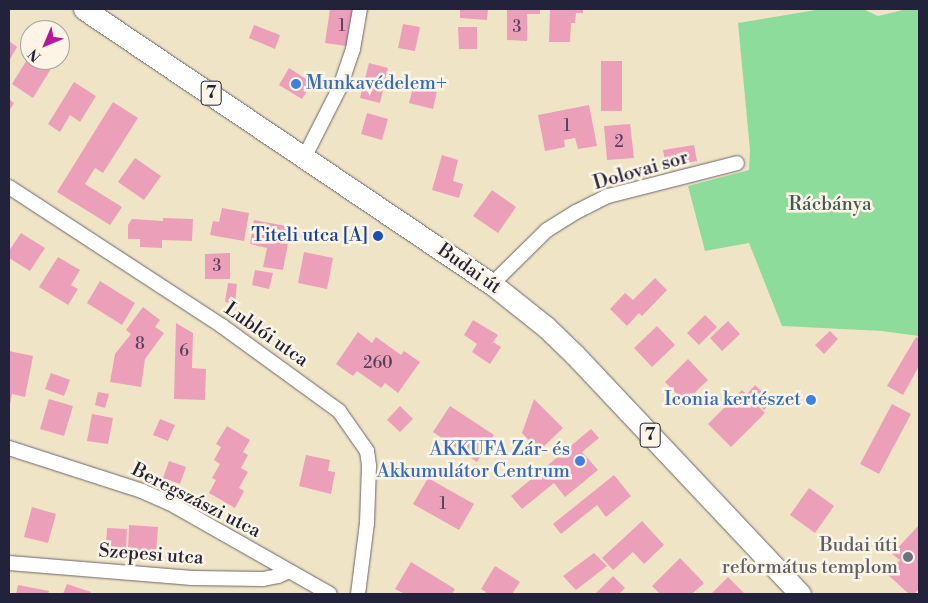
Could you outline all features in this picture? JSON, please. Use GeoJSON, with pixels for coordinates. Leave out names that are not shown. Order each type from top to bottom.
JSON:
{"type":"FeatureCollection","features":[{"type":"Feature","properties":{"kind":"main road","name":"Budai út"},"geometry":{"type":"LineString","coordinates":[[84,9],[305,156],[492,284],[546,327],[575,355],[800,594]]}},
{"type":"Feature","properties":{"kind":"street"},"geometry":{"type":"LineString","coordinates":[[305,156],[340,88],[354,49],[360,9]]}},
{"type":"Feature","properties":{"kind":"street","name":"Dolovai sor"},"geometry":{"type":"LineString","coordinates":[[492,284],[547,230],[576,212],[608,196],[737,163]]}},
{"type":"Feature","properties":{"kind":"street","name":"Lublói utca"},"geometry":{"type":"LineString","coordinates":[[9,186],[222,326],[339,411],[367,451],[369,466],[367,523],[358,594]]}},
{"type":"Feature","properties":{"kind":"street","name":"Beregszászi utca"},"geometry":{"type":"LineString","coordinates":[[9,448],[142,491],[175,506],[330,594]]}},
{"type":"Feature","properties":{"kind":"street","name":"Szepesi utca"},"geometry":{"type":"LineString","coordinates":[[9,563],[192,578],[263,579],[278,576],[289,571]]}},
{"type":"Feature","properties":{"kind":"green space","name":"Rácbánya"},"geometry":{"type":"Polygon","coordinates":[[[822,9],[863,9],[878,16],[907,9],[919,9],[919,336],[882,331],[782,326],[749,243],[705,251],[688,186],[749,170],[750,150],[738,23],[822,9]]]}},
{"type":"Feature","properties":{"kind":"building"},"geometry":{"type":"Polygon","coordinates":[[[330,9],[358,9],[353,47],[325,43],[330,9]]]}},
{"type":"Feature","properties":{"kind":"building"},"geometry":{"type":"Polygon","coordinates":[[[460,9],[488,9],[487,20],[460,18],[460,9]]]}},
{"type":"Feature","properties":{"kind":"building"},"geometry":{"type":"Polygon","coordinates":[[[507,9],[540,9],[540,14],[527,14],[527,41],[507,40],[507,9]]]}},
{"type":"Feature","properties":{"kind":"building"},"geometry":{"type":"Polygon","coordinates":[[[550,9],[583,9],[583,13],[576,13],[575,23],[571,23],[570,42],[549,42],[550,9]]]}},
{"type":"Feature","properties":{"kind":"building"},"geometry":{"type":"Polygon","coordinates":[[[403,24],[420,27],[415,51],[398,48],[403,24]]]}},
{"type":"Feature","properties":{"kind":"building"},"geometry":{"type":"Polygon","coordinates":[[[254,25],[280,35],[275,49],[249,38],[254,25]]]}},
{"type":"Feature","properties":{"kind":"building"},"geometry":{"type":"Polygon","coordinates":[[[458,27],[477,27],[477,49],[459,49],[458,27]]]}},
{"type":"Feature","properties":{"kind":"building"},"geometry":{"type":"Polygon","coordinates":[[[9,41],[17,47],[9,61],[9,41]]]}},
{"type":"Feature","properties":{"kind":"building"},"geometry":{"type":"Polygon","coordinates":[[[601,61],[622,61],[622,111],[601,111],[601,61]]]}},
{"type":"Feature","properties":{"kind":"building"},"geometry":{"type":"Polygon","coordinates":[[[369,63],[388,68],[380,103],[360,98],[369,63]]]}},
{"type":"Feature","properties":{"kind":"building","name":"Munkavédelem+"},"geometry":{"type":"Polygon","coordinates":[[[289,68],[312,83],[302,99],[279,85],[289,68]]]}},
{"type":"Feature","properties":{"kind":"building"},"geometry":{"type":"Polygon","coordinates":[[[21,70],[50,70],[33,98],[12,84],[21,70]]]}},
{"type":"Feature","properties":{"kind":"building"},"geometry":{"type":"Polygon","coordinates":[[[415,80],[438,86],[433,109],[409,103],[415,80]]]}},
{"type":"Feature","properties":{"kind":"building"},"geometry":{"type":"Polygon","coordinates":[[[74,82],[96,96],[80,122],[70,115],[60,132],[48,124],[74,82]]]}},
{"type":"Feature","properties":{"kind":"building"},"geometry":{"type":"Polygon","coordinates":[[[9,99],[14,103],[9,111],[9,99]]]}},
{"type":"Feature","properties":{"kind":"building"},"geometry":{"type":"Polygon","coordinates":[[[113,102],[138,118],[103,173],[95,168],[85,184],[122,207],[110,225],[57,192],[113,102]]]}},
{"type":"Feature","properties":{"kind":"building"},"geometry":{"type":"Polygon","coordinates":[[[589,105],[597,146],[578,149],[575,138],[564,140],[565,147],[545,151],[538,115],[589,105]]]}},
{"type":"Feature","properties":{"kind":"building"},"geometry":{"type":"Polygon","coordinates":[[[367,113],[388,119],[382,140],[361,134],[367,113]]]}},
{"type":"Feature","properties":{"kind":"building"},"geometry":{"type":"Polygon","coordinates":[[[630,124],[634,158],[607,160],[604,126],[630,124]]]}},
{"type":"Feature","properties":{"kind":"building"},"geometry":{"type":"Polygon","coordinates":[[[694,145],[697,161],[666,166],[663,150],[694,145]]]}},
{"type":"Feature","properties":{"kind":"building"},"geometry":{"type":"Polygon","coordinates":[[[442,155],[458,160],[453,181],[463,184],[459,198],[432,190],[442,155]]]}},
{"type":"Feature","properties":{"kind":"building"},"geometry":{"type":"Polygon","coordinates":[[[135,158],[161,176],[144,200],[118,182],[135,158]]]}},
{"type":"Feature","properties":{"kind":"building"},"geometry":{"type":"Polygon","coordinates":[[[492,190],[516,207],[498,233],[473,216],[492,190]]]}},
{"type":"Feature","properties":{"kind":"building"},"geometry":{"type":"Polygon","coordinates":[[[222,208],[249,213],[244,241],[210,235],[213,221],[219,222],[222,208]]]}},
{"type":"Feature","properties":{"kind":"building"},"geometry":{"type":"Polygon","coordinates":[[[163,218],[193,219],[192,241],[162,240],[162,248],[140,247],[140,239],[128,239],[128,225],[132,219],[163,221],[163,218]]]}},
{"type":"Feature","properties":{"kind":"building"},"geometry":{"type":"Polygon","coordinates":[[[254,220],[291,227],[283,270],[263,267],[267,248],[250,244],[254,220]]]}},
{"type":"Feature","properties":{"kind":"building"},"geometry":{"type":"Polygon","coordinates":[[[21,233],[45,248],[30,271],[9,258],[9,251],[21,233]]]}},
{"type":"Feature","properties":{"kind":"building"},"geometry":{"type":"Polygon","coordinates":[[[304,252],[333,258],[327,289],[298,283],[304,252]]]}},
{"type":"Feature","properties":{"kind":"building"},"geometry":{"type":"Polygon","coordinates":[[[230,253],[230,279],[205,279],[205,254],[230,253]]]}},
{"type":"Feature","properties":{"kind":"building"},"geometry":{"type":"Polygon","coordinates":[[[58,257],[80,270],[71,285],[78,289],[68,305],[39,287],[58,257]]]}},
{"type":"Feature","properties":{"kind":"building"},"geometry":{"type":"Polygon","coordinates":[[[255,270],[273,273],[269,289],[252,285],[255,270]]]}},
{"type":"Feature","properties":{"kind":"building"},"geometry":{"type":"Polygon","coordinates":[[[655,278],[667,290],[642,316],[639,313],[627,326],[610,309],[625,293],[633,300],[655,278]]]}},
{"type":"Feature","properties":{"kind":"building"},"geometry":{"type":"Polygon","coordinates":[[[100,281],[135,303],[122,325],[87,303],[100,281]]]}},
{"type":"Feature","properties":{"kind":"building"},"geometry":{"type":"Polygon","coordinates":[[[228,283],[237,284],[235,303],[225,302],[228,283]]]}},
{"type":"Feature","properties":{"kind":"building"},"geometry":{"type":"Polygon","coordinates":[[[143,307],[160,320],[155,327],[164,333],[145,359],[141,387],[110,382],[115,354],[131,334],[126,330],[143,307]]]}},
{"type":"Feature","properties":{"kind":"building"},"geometry":{"type":"Polygon","coordinates":[[[705,315],[717,327],[699,345],[687,333],[705,315]]]}},
{"type":"Feature","properties":{"kind":"building"},"geometry":{"type":"Polygon","coordinates":[[[473,320],[498,335],[493,342],[501,347],[490,364],[472,352],[477,344],[464,335],[473,320]]]}},
{"type":"Feature","properties":{"kind":"building"},"geometry":{"type":"Polygon","coordinates":[[[728,321],[740,334],[722,351],[710,338],[728,321]]]}},
{"type":"Feature","properties":{"kind":"building"},"geometry":{"type":"Polygon","coordinates":[[[176,323],[193,333],[192,368],[206,369],[205,400],[174,399],[176,323]]]}},
{"type":"Feature","properties":{"kind":"building"},"geometry":{"type":"Polygon","coordinates":[[[657,326],[675,345],[652,367],[634,348],[657,326]]]}},
{"type":"Feature","properties":{"kind":"building"},"geometry":{"type":"Polygon","coordinates":[[[830,331],[838,339],[824,354],[815,345],[830,331]]]}},
{"type":"Feature","properties":{"kind":"building"},"geometry":{"type":"Polygon","coordinates":[[[358,332],[372,343],[376,337],[401,355],[404,351],[420,362],[398,393],[385,383],[381,388],[357,371],[353,376],[336,364],[358,332]]]}},
{"type":"Feature","properties":{"kind":"building"},"geometry":{"type":"Polygon","coordinates":[[[916,337],[919,339],[919,366],[903,395],[887,386],[916,337]]]}},
{"type":"Feature","properties":{"kind":"building"},"geometry":{"type":"Polygon","coordinates":[[[9,351],[33,356],[25,397],[12,394],[10,404],[9,351]]]}},
{"type":"Feature","properties":{"kind":"building"},"geometry":{"type":"Polygon","coordinates":[[[688,359],[708,380],[685,402],[665,382],[688,359]]]}},
{"type":"Feature","properties":{"kind":"building"},"geometry":{"type":"Polygon","coordinates":[[[51,373],[70,380],[64,396],[45,389],[51,373]]]}},
{"type":"Feature","properties":{"kind":"building"},"geometry":{"type":"Polygon","coordinates":[[[755,385],[772,402],[764,410],[747,394],[755,385]]]}},
{"type":"Feature","properties":{"kind":"building"},"geometry":{"type":"Polygon","coordinates":[[[742,390],[765,413],[731,447],[708,424],[742,390]]]}},
{"type":"Feature","properties":{"kind":"building"},"geometry":{"type":"Polygon","coordinates":[[[98,392],[109,394],[105,408],[95,405],[98,392]]]}},
{"type":"Feature","properties":{"kind":"building"},"geometry":{"type":"Polygon","coordinates":[[[49,399],[73,406],[64,436],[40,429],[49,399]]]}},
{"type":"Feature","properties":{"kind":"building"},"geometry":{"type":"Polygon","coordinates":[[[534,399],[563,428],[539,451],[522,433],[534,399]]]}},
{"type":"Feature","properties":{"kind":"building"},"geometry":{"type":"Polygon","coordinates":[[[892,404],[911,414],[879,474],[860,464],[892,404]]]}},
{"type":"Feature","properties":{"kind":"building"},"geometry":{"type":"Polygon","coordinates":[[[400,406],[413,419],[400,432],[387,420],[400,406]]]}},
{"type":"Feature","properties":{"kind":"building"},"geometry":{"type":"Polygon","coordinates":[[[450,406],[494,435],[477,462],[433,432],[450,406]]]}},
{"type":"Feature","properties":{"kind":"building"},"geometry":{"type":"Polygon","coordinates":[[[92,414],[113,418],[108,444],[87,441],[92,414]]]}},
{"type":"Feature","properties":{"kind":"building"},"geometry":{"type":"Polygon","coordinates":[[[160,419],[175,425],[168,441],[153,435],[160,419]]]}},
{"type":"Feature","properties":{"kind":"building"},"geometry":{"type":"Polygon","coordinates":[[[227,426],[250,440],[243,452],[248,455],[241,468],[248,472],[239,488],[244,491],[235,508],[209,493],[216,480],[212,478],[220,464],[214,460],[221,447],[216,444],[227,426]]]}},
{"type":"Feature","properties":{"kind":"building"},"geometry":{"type":"Polygon","coordinates":[[[591,429],[599,438],[582,452],[598,470],[565,497],[554,483],[522,509],[511,496],[591,429]]]}},
{"type":"Feature","properties":{"kind":"building"},"geometry":{"type":"Polygon","coordinates":[[[306,455],[330,460],[328,471],[335,472],[331,494],[299,486],[306,455]]]}},
{"type":"Feature","properties":{"kind":"building"},"geometry":{"type":"Polygon","coordinates":[[[169,461],[186,467],[180,484],[163,478],[169,461]]]}},
{"type":"Feature","properties":{"kind":"building"},"geometry":{"type":"Polygon","coordinates":[[[614,475],[631,496],[606,517],[597,505],[561,534],[553,524],[614,475]]]}},
{"type":"Feature","properties":{"kind":"building"},"geometry":{"type":"Polygon","coordinates":[[[428,478],[474,504],[459,530],[413,504],[428,478]]]}},
{"type":"Feature","properties":{"kind":"building"},"geometry":{"type":"Polygon","coordinates":[[[809,488],[834,506],[815,533],[790,515],[809,488]]]}},
{"type":"Feature","properties":{"kind":"building"},"geometry":{"type":"Polygon","coordinates":[[[32,507],[56,514],[48,543],[24,537],[32,507]]]}},
{"type":"Feature","properties":{"kind":"building"},"geometry":{"type":"Polygon","coordinates":[[[642,521],[664,545],[644,564],[633,552],[613,570],[602,558],[642,521]]]}},
{"type":"Feature","properties":{"kind":"building"},"geometry":{"type":"Polygon","coordinates":[[[129,525],[158,527],[156,552],[128,549],[129,525]]]}},
{"type":"Feature","properties":{"kind":"building","name":"Budai úti református templom"},"geometry":{"type":"Polygon","coordinates":[[[919,525],[919,589],[914,594],[909,594],[887,574],[900,560],[892,554],[919,525]]]}},
{"type":"Feature","properties":{"kind":"building"},"geometry":{"type":"Polygon","coordinates":[[[107,528],[127,529],[126,548],[106,547],[107,528]]]}},
{"type":"Feature","properties":{"kind":"building"},"geometry":{"type":"Polygon","coordinates":[[[594,553],[607,566],[576,590],[563,576],[594,553]]]}},
{"type":"Feature","properties":{"kind":"building"},"geometry":{"type":"Polygon","coordinates":[[[680,558],[704,583],[692,594],[660,594],[652,586],[680,558]]]}},
{"type":"Feature","properties":{"kind":"building"},"geometry":{"type":"Polygon","coordinates":[[[411,562],[455,589],[452,594],[405,594],[395,589],[411,562]]]}},
{"type":"Feature","properties":{"kind":"building"},"geometry":{"type":"Polygon","coordinates":[[[495,566],[520,582],[512,594],[484,594],[486,592],[481,589],[495,566]]]}},
{"type":"Feature","properties":{"kind":"building"},"geometry":{"type":"Polygon","coordinates":[[[613,576],[625,588],[619,594],[595,594],[613,576]]]}},
{"type":"Feature","properties":{"kind":"building"},"geometry":{"type":"Polygon","coordinates":[[[728,577],[745,594],[711,594],[728,577]]]}},
{"type":"Feature","properties":{"kind":"building"},"geometry":{"type":"Polygon","coordinates":[[[67,584],[91,592],[90,594],[63,594],[67,584]]]}},
{"type":"Feature","properties":{"kind":"building"},"geometry":{"type":"Polygon","coordinates":[[[18,585],[49,591],[48,594],[16,594],[18,585]]]}},
{"type":"Feature","properties":{"kind":"place","name":"Munkavédelem+"},"geometry":{"type":"Point","coordinates":[296,84]}},
{"type":"Feature","properties":{"kind":"place","name":"Titeli utca [A]"},"geometry":{"type":"Point","coordinates":[378,236]}},
{"type":"Feature","properties":{"kind":"place","name":"Iconia kertészet"},"geometry":{"type":"Point","coordinates":[811,400]}},
{"type":"Feature","properties":{"kind":"place","name":"AKKUFA Zár- és Akkumulátor Centrum"},"geometry":{"type":"Point","coordinates":[580,461]}},
{"type":"Feature","properties":{"kind":"place","name":"Budai úti református templom"},"geometry":{"type":"Point","coordinates":[908,557]}}]}
